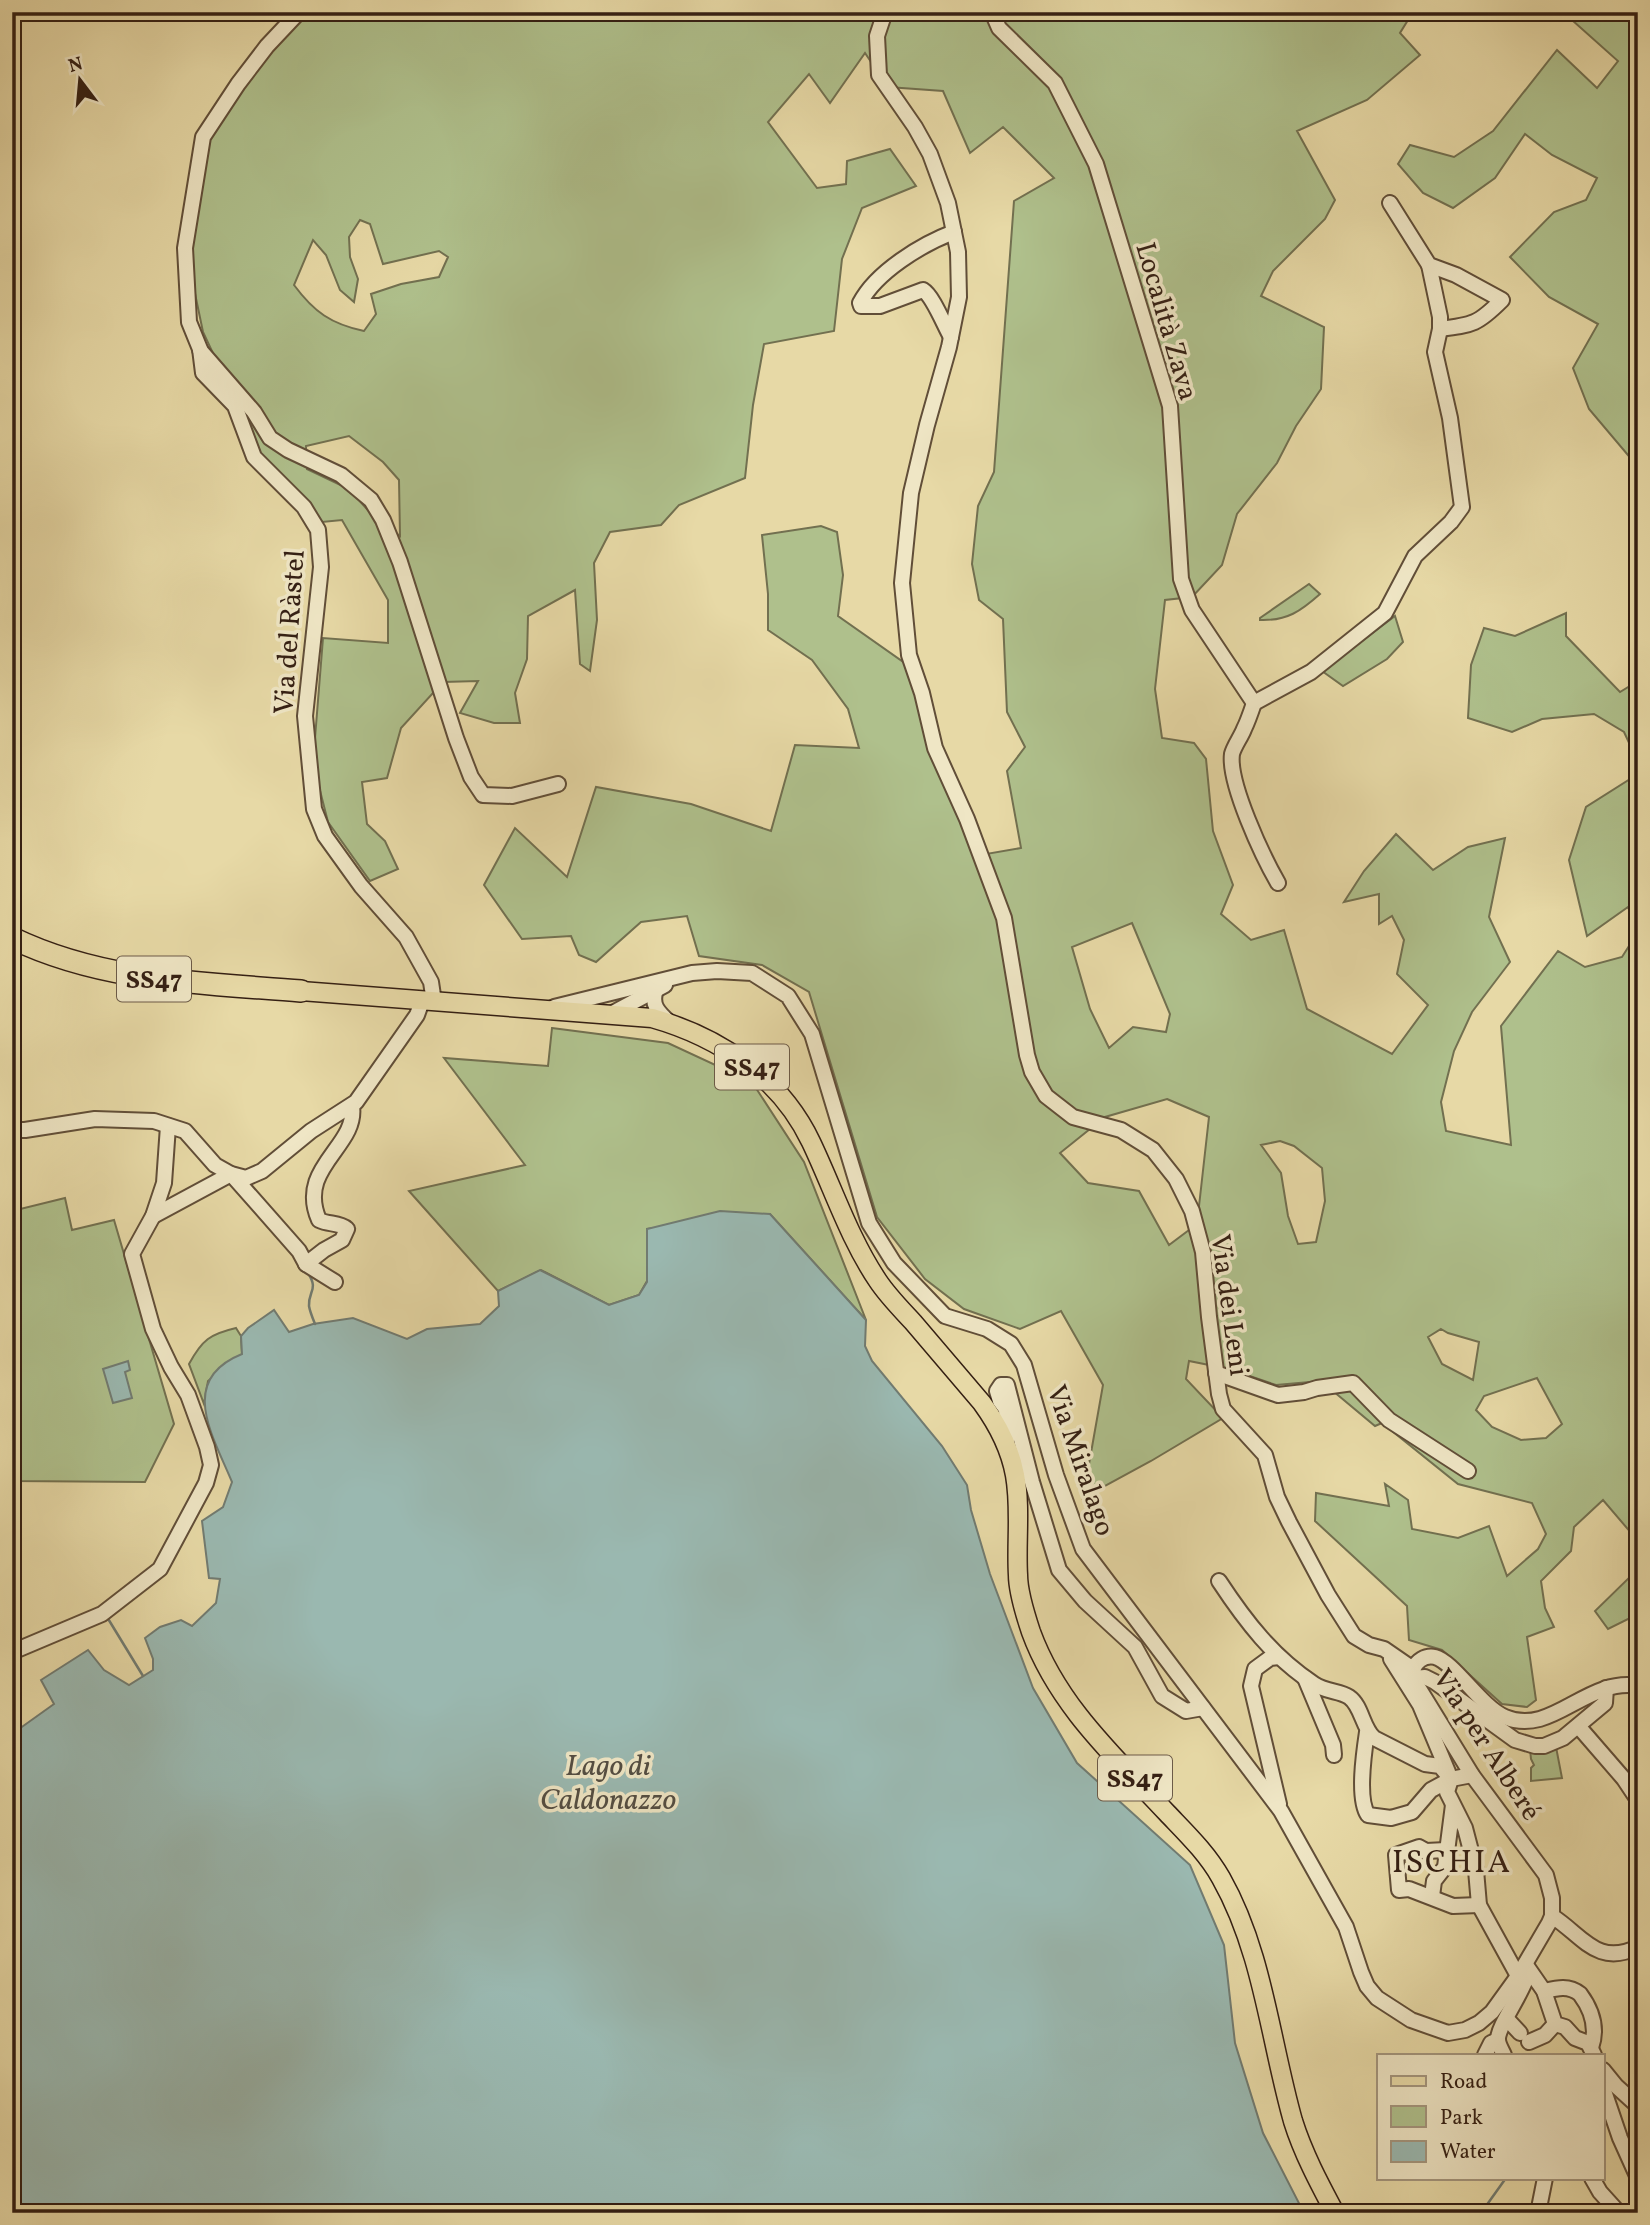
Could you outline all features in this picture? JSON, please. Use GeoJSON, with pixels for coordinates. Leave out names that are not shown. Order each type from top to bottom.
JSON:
{"type":"FeatureCollection","features":[{"type":"Feature","properties":{"kind":"highway","name":"SS47"},"geometry":{"type":"LineString","coordinates":[[12,938],[68,961],[114,973],[181,982],[301,991]]}},
{"type":"Feature","properties":{"kind":"main road","name":"SS47"},"geometry":{"type":"LineString","coordinates":[[301,991],[645,1017],[670,1023],[716,1043],[766,1078],[790,1107],[810,1139],[851,1234],[879,1282],[995,1421],[1007,1447],[1015,1475],[1018,1501],[1018,1578],[1031,1632],[1052,1675],[1076,1714],[1106,1750],[1200,1848],[1220,1877],[1237,1910],[1262,1987],[1294,2122],[1313,2172],[1335,2213]]}},
{"type":"Feature","properties":{"kind":"street","name":"Via del Ràstel"},"geometry":{"type":"LineString","coordinates":[[299,12],[267,46],[203,137],[185,248],[189,322],[200,349],[203,373],[235,406],[254,457],[304,507],[318,530],[321,568],[305,716],[314,809],[325,836],[361,886],[406,937],[430,982],[428,1002]]}},
{"type":"Feature","properties":{"kind":"street","name":"Via dei Leni"},"geometry":{"type":"LineString","coordinates":[[884,12],[877,36],[879,75],[930,154],[948,203],[958,252],[959,297],[911,493],[902,583],[909,655],[922,693],[935,748],[967,819],[1004,918],[1032,1072],[1046,1096],[1073,1116],[1121,1130],[1153,1150],[1176,1179],[1192,1211],[1203,1252],[1216,1373],[1223,1409],[1265,1455],[1277,1497],[1341,1618],[1354,1636],[1384,1649],[1414,1674]]}},
{"type":"Feature","properties":{"kind":"street","name":"Località Zava"},"geometry":{"type":"LineString","coordinates":[[992,12],[999,28],[1055,83],[1096,164],[1170,406],[1181,579],[1192,610],[1254,703]]}},
{"type":"Feature","properties":{"kind":"street"},"geometry":{"type":"LineString","coordinates":[[1278,883],[1265,861],[1243,808],[1233,768],[1232,752],[1254,703],[1311,672],[1385,613],[1416,556],[1451,522],[1462,507],[1450,418],[1434,352],[1440,317],[1429,265],[1390,203]]}},
{"type":"Feature","properties":{"kind":"street"},"geometry":{"type":"LineString","coordinates":[[951,337],[930,294],[923,290],[880,306],[861,306],[860,303],[866,290],[917,249],[954,232]]}},
{"type":"Feature","properties":{"kind":"street"},"geometry":{"type":"LineString","coordinates":[[1429,265],[1456,275],[1502,300],[1485,317],[1471,325],[1440,329]]}},
{"type":"Feature","properties":{"kind":"street"},"geometry":{"type":"LineString","coordinates":[[200,349],[254,412],[271,438],[288,450],[341,475],[371,500],[383,520],[400,562],[452,725],[471,777],[483,795],[512,796],[558,784]]}},
{"type":"Feature","properties":{"kind":"street"},"geometry":{"type":"LineString","coordinates":[[615,992],[606,1004],[610,1014],[692,973]]}},
{"type":"Feature","properties":{"kind":"street"},"geometry":{"type":"LineString","coordinates":[[546,1009],[692,973]]}},
{"type":"Feature","properties":{"kind":"street","name":"Via Miralago"},"geometry":{"type":"LineString","coordinates":[[692,973],[752,973],[788,996],[812,1034],[869,1223],[894,1263],[945,1316],[987,1329],[1011,1344],[1024,1365],[1056,1475],[1083,1549],[1281,1811],[1346,1927],[1367,1986],[1377,1998],[1424,2026],[1448,2033],[1465,2030],[1492,2012],[1524,1971]]}},
{"type":"Feature","properties":{"kind":"street"},"geometry":{"type":"LineString","coordinates":[[656,990],[653,997],[655,1006],[670,1023]]}},
{"type":"Feature","properties":{"kind":"street"},"geometry":{"type":"LineString","coordinates":[[12,1129],[25,1130],[95,1119],[138,1119],[185,1132],[215,1165],[231,1174],[246,1178],[262,1171],[312,1131],[352,1106],[428,1002]]}},
{"type":"Feature","properties":{"kind":"street"},"geometry":{"type":"LineString","coordinates":[[301,1256],[324,1250],[342,1240],[346,1234],[347,1230],[342,1225],[327,1224],[319,1220],[314,1205],[313,1184],[346,1131],[353,1112],[352,1106]]}},
{"type":"Feature","properties":{"kind":"street"},"geometry":{"type":"LineString","coordinates":[[12,1652],[102,1614],[160,1569],[206,1483],[211,1465],[207,1447],[188,1395],[153,1329],[132,1254],[153,1216],[164,1183],[168,1126]]}},
{"type":"Feature","properties":{"kind":"street"},"geometry":{"type":"LineString","coordinates":[[153,1216],[231,1174]]}},
{"type":"Feature","properties":{"kind":"street"},"geometry":{"type":"LineString","coordinates":[[231,1174],[301,1256],[335,1282]]}},
{"type":"Feature","properties":{"kind":"street"},"geometry":{"type":"LineString","coordinates":[[1216,1373],[1279,1395],[1353,1383],[1389,1420],[1468,1471]]}},
{"type":"Feature","properties":{"kind":"street"},"geometry":{"type":"LineString","coordinates":[[1007,1447],[1006,1409],[997,1391],[1000,1385],[1007,1385],[1032,1482],[1059,1570],[1086,1601],[1135,1647],[1163,1696],[1186,1711],[1203,1708]]}},
{"type":"Feature","properties":{"kind":"street"},"geometry":{"type":"LineString","coordinates":[[1219,1581],[1244,1620],[1279,1657],[1325,1690],[1351,1698],[1367,1732],[1383,1743],[1425,1763],[1440,1766],[1451,1779]]}},
{"type":"Feature","properties":{"kind":"street"},"geometry":{"type":"LineString","coordinates":[[1384,1649],[1420,1705],[1451,1779],[1447,1792],[1465,1828],[1476,1870],[1479,1905],[1497,1940],[1544,1991],[1555,2024]]}},
{"type":"Feature","properties":{"kind":"street"},"geometry":{"type":"LineString","coordinates":[[1279,1657],[1270,1658],[1255,1669],[1251,1686],[1281,1811]]}},
{"type":"Feature","properties":{"kind":"street","name":"Via per Alberé"},"geometry":{"type":"LineString","coordinates":[[1552,1916],[1550,1887],[1541,1866],[1472,1775],[1414,1674],[1422,1659],[1436,1657],[1491,1709],[1502,1716],[1522,1721],[1550,1716],[1598,1689],[1623,1684],[1638,1686]]}},
{"type":"Feature","properties":{"kind":"street"},"geometry":{"type":"LineString","coordinates":[[1414,1674],[1435,1682],[1525,1745],[1544,1746],[1578,1727],[1605,1703],[1606,1688]]}},
{"type":"Feature","properties":{"kind":"street"},"geometry":{"type":"LineString","coordinates":[[1304,1677],[1333,1745],[1334,1755]]}},
{"type":"Feature","properties":{"kind":"street"},"geometry":{"type":"LineString","coordinates":[[1578,1727],[1624,1779],[1638,1800]]}},
{"type":"Feature","properties":{"kind":"street"},"geometry":{"type":"LineString","coordinates":[[1367,1732],[1363,1794],[1365,1811],[1370,1816],[1403,1816],[1419,1806],[1431,1790],[1451,1779],[1472,1775]]}},
{"type":"Feature","properties":{"kind":"street"},"geometry":{"type":"LineString","coordinates":[[1432,1896],[1434,1881],[1446,1867],[1452,1805]]}},
{"type":"Feature","properties":{"kind":"street"},"geometry":{"type":"LineString","coordinates":[[1446,1850],[1426,1851],[1419,1847],[1396,1855],[1399,1890],[1409,1889],[1453,1906],[1479,1905]]}},
{"type":"Feature","properties":{"kind":"street"},"geometry":{"type":"LineString","coordinates":[[1486,2054],[1491,2043],[1501,2047],[1499,2033],[1526,1985],[1524,1971],[1552,1916],[1604,1953],[1624,1954],[1638,1947]]}},
{"type":"Feature","properties":{"kind":"street"},"geometry":{"type":"LineString","coordinates":[[1544,1991],[1562,1987],[1571,1988],[1580,1994],[1595,2026],[1593,2052]]}},
{"type":"Feature","properties":{"kind":"street"},"geometry":{"type":"LineString","coordinates":[[1507,2019],[1524,2038],[1545,2035],[1555,2024]]}},
{"type":"Feature","properties":{"kind":"street"},"geometry":{"type":"LineString","coordinates":[[1555,2024],[1565,2027],[1575,2038],[1584,2041],[1593,2052]]}},
{"type":"Feature","properties":{"kind":"street"},"geometry":{"type":"LineString","coordinates":[[1604,2071],[1638,2106]]}},
{"type":"Feature","properties":{"kind":"street"},"geometry":{"type":"LineString","coordinates":[[1604,2091],[1620,2138],[1638,2178]]}},
{"type":"Feature","properties":{"kind":"street"},"geometry":{"type":"LineString","coordinates":[[1538,2213],[1545,2180]]}},
{"type":"Feature","properties":{"kind":"street"},"geometry":{"type":"LineString","coordinates":[[1593,2180],[1619,2213]]}},
{"type":"Feature","properties":{"kind":"green space"},"geometry":{"type":"Polygon","coordinates":[[[304,12],[1413,12],[1400,33],[1420,55],[1367,100],[1297,131],[1335,200],[1325,219],[1273,271],[1261,296],[1324,327],[1321,389],[1296,426],[1277,463],[1237,514],[1222,565],[1192,597],[1165,600],[1155,689],[1162,738],[1194,743],[1206,759],[1213,831],[1233,885],[1221,914],[1251,940],[1284,930],[1307,1009],[1392,1054],[1428,1005],[1397,974],[1404,940],[1392,916],[1379,924],[1379,894],[1344,902],[1364,871],[1396,834],[1433,870],[1468,847],[1505,838],[1489,917],[1510,962],[1472,1012],[1454,1051],[1441,1102],[1446,1131],[1511,1145],[1501,1026],[1558,951],[1585,967],[1622,957],[1638,932],[1638,1541],[1603,1500],[1574,1527],[1571,1551],[1541,1581],[1545,1608],[1554,1627],[1527,1637],[1536,1700],[1527,1707],[1502,1704],[1442,1650],[1409,1640],[1407,1606],[1315,1521],[1316,1493],[1389,1506],[1385,1484],[1408,1500],[1412,1529],[1458,1538],[1489,1526],[1507,1576],[1538,1549],[1546,1534],[1532,1503],[1458,1484],[1382,1423],[1375,1426],[1321,1381],[1276,1385],[1229,1369],[1189,1361],[1186,1379],[1223,1418],[1083,1498],[1103,1385],[1061,1311],[1020,1329],[964,1309],[925,1279],[877,1217],[809,992],[762,965],[699,956],[687,916],[641,922],[596,962],[579,955],[571,936],[522,939],[484,885],[515,828],[567,877],[596,787],[691,804],[771,831],[795,745],[859,748],[848,709],[812,660],[768,630],[768,594],[762,535],[821,526],[837,532],[843,575],[838,616],[906,664],[921,709],[932,757],[975,856],[1021,848],[1007,771],[1025,747],[1007,712],[1003,619],[979,600],[972,564],[978,506],[994,472],[1014,201],[1054,178],[1003,127],[970,153],[943,91],[888,87],[865,53],[830,103],[809,74],[768,122],[817,188],[846,184],[847,161],[890,149],[916,186],[862,208],[842,259],[834,331],[764,344],[753,405],[745,478],[679,505],[661,525],[610,532],[594,563],[597,620],[590,671],[580,664],[575,590],[528,616],[527,659],[515,693],[520,723],[494,723],[460,713],[478,681],[443,682],[401,728],[387,778],[362,782],[367,824],[385,841],[398,869],[370,881],[328,822],[313,763],[323,638],[388,643],[388,600],[342,520],[322,522],[253,451],[241,413],[203,332],[188,260],[205,140],[247,79],[304,12]],[[360,220],[349,237],[350,257],[358,279],[354,302],[340,290],[326,255],[313,240],[294,285],[324,316],[342,325],[364,331],[376,314],[371,294],[401,284],[439,277],[448,257],[439,251],[383,264],[370,224],[360,220]],[[349,436],[306,446],[307,469],[349,489],[374,517],[400,536],[399,480],[383,462],[349,436]],[[1132,923],[1072,947],[1090,1009],[1109,1048],[1133,1027],[1166,1032],[1170,1014],[1132,923]],[[1167,1099],[1105,1117],[1060,1153],[1088,1183],[1139,1191],[1169,1245],[1197,1224],[1209,1117],[1167,1099]],[[1280,1141],[1261,1145],[1281,1173],[1288,1216],[1298,1244],[1316,1242],[1325,1201],[1322,1168],[1294,1146],[1280,1141]],[[1441,1329],[1428,1337],[1442,1364],[1473,1380],[1479,1342],[1441,1329]],[[1537,1378],[1484,1396],[1476,1410],[1492,1427],[1521,1440],[1546,1438],[1562,1424],[1537,1378]]]}},
{"type":"Feature","properties":{"kind":"green space"},"geometry":{"type":"Polygon","coordinates":[[[1563,12],[1638,12],[1638,467],[1589,409],[1573,368],[1598,324],[1549,297],[1510,257],[1554,212],[1586,200],[1597,178],[1552,155],[1525,134],[1495,178],[1453,208],[1423,193],[1398,164],[1410,145],[1454,157],[1493,131],[1557,50],[1597,88],[1618,61],[1563,12]]]}},
{"type":"Feature","properties":{"kind":"green space"},"geometry":{"type":"Polygon","coordinates":[[[1309,584],[1320,594],[1306,605],[1286,617],[1260,620],[1260,618],[1309,584]]]}},
{"type":"Feature","properties":{"kind":"green space"},"geometry":{"type":"Polygon","coordinates":[[[1566,613],[1566,636],[1620,692],[1638,681],[1638,762],[1624,732],[1594,714],[1542,719],[1512,732],[1468,718],[1471,665],[1484,628],[1515,636],[1566,613]]]}},
{"type":"Feature","properties":{"kind":"green space"},"geometry":{"type":"Polygon","coordinates":[[[1395,616],[1403,642],[1387,659],[1343,686],[1322,671],[1395,616]]]}},
{"type":"Feature","properties":{"kind":"green space"},"geometry":{"type":"Polygon","coordinates":[[[1638,774],[1638,931],[1628,907],[1587,936],[1569,860],[1586,807],[1638,774]]]}},
{"type":"Feature","properties":{"kind":"green space"},"geometry":{"type":"Polygon","coordinates":[[[552,1028],[668,1043],[752,1082],[804,1162],[866,1320],[770,1214],[647,1229],[647,1281],[639,1295],[609,1305],[541,1270],[498,1291],[409,1191],[525,1165],[444,1058],[548,1066],[552,1028]]]}},
{"type":"Feature","properties":{"kind":"green space"},"geometry":{"type":"Polygon","coordinates":[[[65,1198],[72,1230],[114,1220],[174,1424],[145,1482],[12,1481],[12,1211],[65,1198]]]}},
{"type":"Feature","properties":{"kind":"green space"},"geometry":{"type":"Polygon","coordinates":[[[236,1328],[241,1336],[242,1354],[208,1381],[204,1404],[189,1364],[208,1339],[236,1328]]]}},
{"type":"Feature","properties":{"kind":"green space"},"geometry":{"type":"Polygon","coordinates":[[[1638,1569],[1638,1625],[1632,1617],[1608,1629],[1595,1611],[1638,1569]]]}},
{"type":"Feature","properties":{"kind":"green space"},"geometry":{"type":"Polygon","coordinates":[[[1556,1747],[1562,1778],[1531,1781],[1531,1768],[1534,1765],[1530,1749],[1556,1747]]]}},
{"type":"Feature","properties":{"kind":"water","name":"Lago di Caldonazzo"},"geometry":{"type":"Polygon","coordinates":[[[720,1211],[770,1214],[866,1320],[865,1346],[872,1361],[942,1446],[967,1485],[971,1510],[990,1574],[1033,1688],[1077,1763],[1190,1865],[1224,1945],[1235,2043],[1263,2133],[1304,2213],[12,2213],[12,1709],[19,1729],[54,1704],[41,1680],[88,1650],[104,1670],[129,1685],[153,1670],[153,1659],[145,1638],[160,1627],[181,1620],[192,1626],[216,1603],[220,1579],[209,1578],[202,1521],[223,1507],[232,1482],[216,1446],[205,1410],[205,1394],[210,1378],[222,1365],[242,1354],[241,1336],[274,1310],[289,1332],[313,1324],[353,1318],[407,1339],[427,1329],[480,1324],[499,1306],[498,1291],[540,1270],[609,1305],[639,1295],[647,1282],[647,1229],[720,1211]]]}},
{"type":"Feature","properties":{"kind":"water"},"geometry":{"type":"Polygon","coordinates":[[[128,1361],[130,1370],[125,1372],[132,1398],[113,1403],[103,1369],[128,1361]]]}},
{"type":"Feature","properties":{"kind":"waterway"},"geometry":{"type":"LineString","coordinates":[[308,1273],[313,1283],[309,1306],[315,1324]]}},
{"type":"Feature","properties":{"kind":"waterway"},"geometry":{"type":"LineString","coordinates":[[107,1617],[143,1676]]}},
{"type":"Feature","properties":{"kind":"waterway"},"geometry":{"type":"LineString","coordinates":[[1481,2213],[1505,2180]]}},
{"type":"Feature","properties":{"kind":"district","name":"ISCHIA"},"geometry":{"type":"Point","coordinates":[1452,1861]}}]}
